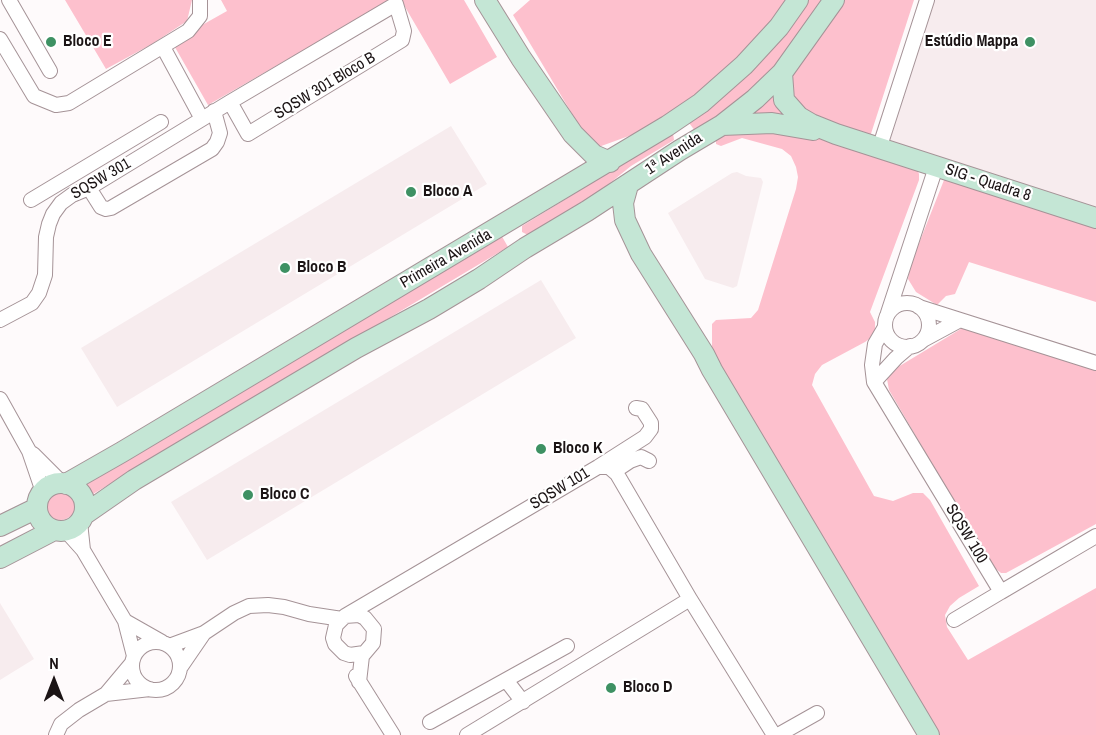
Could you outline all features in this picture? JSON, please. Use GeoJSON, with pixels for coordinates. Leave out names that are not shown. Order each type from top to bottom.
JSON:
{"type":"FeatureCollection","features":[{"type":"Feature","properties":{"kind":"main road"},"geometry":{"type":"LineString","coordinates":[[485,0],[573,134],[594,155],[610,162]]}},
{"type":"Feature","properties":{"kind":"main road","name":"Primeira Avenida"},"geometry":{"type":"LineString","coordinates":[[64,483],[122,452],[667,126],[701,103],[744,65],[779,27],[798,0]]}},
{"type":"Feature","properties":{"kind":"main road"},"geometry":{"type":"LineString","coordinates":[[722,125],[755,99],[782,73],[834,0]]}},
{"type":"Feature","properties":{"kind":"main road","name":"SIG - Quadra 8"},"geometry":{"type":"LineString","coordinates":[[782,73],[784,100],[789,108],[811,124],[1096,218]]}},
{"type":"Feature","properties":{"kind":"main road","name":"SIG - Quadra 8"},"geometry":{"type":"LineString","coordinates":[[722,125],[772,123],[836,134]]}},
{"type":"Feature","properties":{"kind":"main road","name":"1ª Avenida"},"geometry":{"type":"LineString","coordinates":[[628,185],[722,125]]}},
{"type":"Feature","properties":{"kind":"main road"},"geometry":{"type":"LineString","coordinates":[[667,126],[680,134],[680,150]]}},
{"type":"Feature","properties":{"kind":"main road"},"geometry":{"type":"LineString","coordinates":[[573,134],[578,161],[573,183]]}},
{"type":"Feature","properties":{"kind":"main road"},"geometry":{"type":"LineString","coordinates":[[628,185],[624,195],[623,211],[629,230],[641,254],[704,354],[929,735]]}},
{"type":"Feature","properties":{"kind":"main road","name":"Primeira Avenida"},"geometry":{"type":"LineString","coordinates":[[0,558],[71,524],[134,480],[346,354],[429,309],[628,185]]}},
{"type":"Feature","properties":{"kind":"main road"},"geometry":{"type":"LineString","coordinates":[[587,211],[608,217],[629,230]]}},
{"type":"Feature","properties":{"kind":"main road"},"geometry":{"type":"LineString","coordinates":[[514,219],[511,228],[513,234],[525,248]]}},
{"type":"Feature","properties":{"kind":"main road"},"geometry":{"type":"LineString","coordinates":[[0,526],[40,500],[51,485],[64,483],[74,486],[84,498],[71,524],[40,519],[40,500]]}},
{"type":"Feature","properties":{"kind":"street"},"geometry":{"type":"LineString","coordinates":[[0,39],[34,96],[56,105],[69,103],[163,47],[195,24],[200,16],[200,0]]}},
{"type":"Feature","properties":{"kind":"street"},"geometry":{"type":"LineString","coordinates":[[879,148],[927,0]]}},
{"type":"Feature","properties":{"kind":"street"},"geometry":{"type":"LineString","coordinates":[[6,4],[50,71]]}},
{"type":"Feature","properties":{"kind":"street","name":"SQSW 301"},"geometry":{"type":"LineString","coordinates":[[0,320],[32,303],[39,293],[45,275],[46,237],[53,214],[61,203],[396,4]]}},
{"type":"Feature","properties":{"kind":"street","name":"SQSW 301 Bloco B"},"geometry":{"type":"LineString","coordinates":[[230,102],[248,134],[402,40],[404,31],[396,4]]}},
{"type":"Feature","properties":{"kind":"street"},"geometry":{"type":"LineString","coordinates":[[163,47],[202,119]]}},
{"type":"Feature","properties":{"kind":"street"},"geometry":{"type":"LineString","coordinates":[[88,188],[101,207],[111,208],[212,149],[220,133],[214,111]]}},
{"type":"Feature","properties":{"kind":"street"},"geometry":{"type":"LineString","coordinates":[[31,200],[161,122]]}},
{"type":"Feature","properties":{"kind":"street"},"geometry":{"type":"LineString","coordinates":[[116,149],[128,164]]}},
{"type":"Feature","properties":{"kind":"street"},"geometry":{"type":"LineString","coordinates":[[874,382],[872,365],[875,344],[886,320],[936,167]]}},
{"type":"Feature","properties":{"kind":"street"},"geometry":{"type":"LineString","coordinates":[[901,275],[916,305],[925,312],[929,326],[923,340]]}},
{"type":"Feature","properties":{"kind":"street"},"geometry":{"type":"LineString","coordinates":[[910,346],[903,346],[890,340],[886,320],[898,304],[916,305],[1096,363]]}},
{"type":"Feature","properties":{"kind":"street"},"geometry":{"type":"LineString","coordinates":[[874,382],[896,357],[910,346],[960,320]]}},
{"type":"Feature","properties":{"kind":"street","name":"SQSW 100"},"geometry":{"type":"LineString","coordinates":[[874,382],[1000,592]]}},
{"type":"Feature","properties":{"kind":"street"},"geometry":{"type":"LineString","coordinates":[[0,399],[29,451],[40,500]]}},
{"type":"Feature","properties":{"kind":"street"},"geometry":{"type":"LineString","coordinates":[[598,467],[645,436],[651,429],[647,416],[642,409],[636,408]]}},
{"type":"Feature","properties":{"kind":"street"},"geometry":{"type":"LineString","coordinates":[[29,451],[64,483]]}},
{"type":"Feature","properties":{"kind":"street"},"geometry":{"type":"LineString","coordinates":[[615,471],[641,457],[649,461]]}},
{"type":"Feature","properties":{"kind":"street","name":"SQSW 101"},"geometry":{"type":"LineString","coordinates":[[344,617],[598,467],[609,467],[615,471],[690,599],[776,735],[817,713]]}},
{"type":"Feature","properties":{"kind":"street"},"geometry":{"type":"LineString","coordinates":[[71,524],[83,550],[125,621],[135,678],[140,684],[150,689]]}},
{"type":"Feature","properties":{"kind":"street"},"geometry":{"type":"LineString","coordinates":[[954,620],[1096,536]]}},
{"type":"Feature","properties":{"kind":"street"},"geometry":{"type":"LineString","coordinates":[[370,623],[378,597]]}},
{"type":"Feature","properties":{"kind":"street"},"geometry":{"type":"LineString","coordinates":[[467,735],[690,599]]}},
{"type":"Feature","properties":{"kind":"street"},"geometry":{"type":"LineString","coordinates":[[56,735],[61,724],[68,718],[106,694],[143,645],[151,642],[167,645],[204,633],[249,606],[276,606],[309,614],[344,617],[359,615],[370,623],[375,636],[369,649],[364,653],[350,656],[344,653]]}},
{"type":"Feature","properties":{"kind":"street"},"geometry":{"type":"LineString","coordinates":[[309,614],[333,635]]}},
{"type":"Feature","properties":{"kind":"street"},"geometry":{"type":"LineString","coordinates":[[344,617],[336,626],[333,635],[335,644],[344,653],[359,682],[393,735]]}},
{"type":"Feature","properties":{"kind":"street"},"geometry":{"type":"LineString","coordinates":[[125,621],[167,645],[177,654],[180,668]]}},
{"type":"Feature","properties":{"kind":"street"},"geometry":{"type":"LineString","coordinates":[[106,694],[168,687],[204,633]]}},
{"type":"Feature","properties":{"kind":"street"},"geometry":{"type":"LineString","coordinates":[[430,722],[567,646]]}},
{"type":"Feature","properties":{"kind":"street"},"geometry":{"type":"LineString","coordinates":[[359,682],[359,668],[364,653]]}},
{"type":"Feature","properties":{"kind":"street"},"geometry":{"type":"LineString","coordinates":[[506,680],[523,702]]}},
{"type":"Feature","properties":{"kind":"shaded area"},"geometry":{"type":"Polygon","coordinates":[[[65,0],[192,0],[187,21],[152,44],[106,69],[65,0]]]}},
{"type":"Feature","properties":{"kind":"shaded area"},"geometry":{"type":"Polygon","coordinates":[[[221,0],[391,0],[208,105],[172,42],[227,11],[221,0]]]}},
{"type":"Feature","properties":{"kind":"shaded area"},"geometry":{"type":"Polygon","coordinates":[[[401,0],[464,0],[497,57],[450,84],[401,0]]]}},
{"type":"Feature","properties":{"kind":"shaded area"},"geometry":{"type":"Polygon","coordinates":[[[530,0],[914,0],[868,143],[798,123],[695,131],[684,116],[593,149],[513,15],[530,0]]]}},
{"type":"Feature","properties":{"kind":"shaded area"},"geometry":{"type":"Polygon","coordinates":[[[919,0],[1096,0],[1096,212],[872,143],[919,0]]]}},
{"type":"Feature","properties":{"kind":"shaded area"},"geometry":{"type":"Polygon","coordinates":[[[451,126],[487,184],[117,407],[81,348],[451,126]]]}},
{"type":"Feature","properties":{"kind":"shaded area"},"geometry":{"type":"Polygon","coordinates":[[[794,128],[916,166],[919,174],[919,180],[870,312],[875,322],[875,335],[822,365],[815,374],[812,385],[874,496],[893,501],[913,493],[923,493],[930,500],[979,586],[959,598],[950,606],[945,615],[947,627],[968,660],[1096,588],[1096,735],[936,735],[712,357],[712,324],[716,320],[751,318],[758,310],[798,177],[791,156],[782,149],[742,138],[721,146],[716,144],[716,138],[725,130],[794,128]]]}},
{"type":"Feature","properties":{"kind":"shaded area"},"geometry":{"type":"Polygon","coordinates":[[[673,133],[674,140],[631,166],[599,192],[528,235],[522,232],[522,226],[673,133]]]}},
{"type":"Feature","properties":{"kind":"shaded area"},"geometry":{"type":"Polygon","coordinates":[[[737,172],[761,178],[763,182],[737,286],[733,288],[705,279],[668,213],[737,172]]]}},
{"type":"Feature","properties":{"kind":"shaded area"},"geometry":{"type":"Polygon","coordinates":[[[946,175],[1096,224],[1096,302],[969,262],[955,294],[946,296],[937,305],[916,292],[908,279],[910,266],[946,175]]]}},
{"type":"Feature","properties":{"kind":"shaded area"},"geometry":{"type":"Polygon","coordinates":[[[500,233],[508,247],[88,497],[80,483],[500,233]]]}},
{"type":"Feature","properties":{"kind":"shaded area"},"geometry":{"type":"Polygon","coordinates":[[[541,280],[576,338],[207,560],[171,502],[541,280]]]}},
{"type":"Feature","properties":{"kind":"shaded area"},"geometry":{"type":"Polygon","coordinates":[[[964,327],[1096,367],[1096,524],[1006,573],[1001,573],[991,565],[889,390],[887,379],[893,370],[964,327]]]}},
{"type":"Feature","properties":{"kind":"shaded area"},"geometry":{"type":"Polygon","coordinates":[[[60,488],[72,492],[76,504],[72,516],[60,520],[48,516],[44,504],[48,492],[60,488]]]}},
{"type":"Feature","properties":{"kind":"shaded area"},"geometry":{"type":"Polygon","coordinates":[[[0,603],[34,659],[0,680],[0,603]]]}},
{"type":"Feature","properties":{"kind":"place","name":"Bloco E"},"geometry":{"type":"Point","coordinates":[51,42]}},
{"type":"Feature","properties":{"kind":"place","name":"Estúdio Mappa"},"geometry":{"type":"Point","coordinates":[1030,42]}},
{"type":"Feature","properties":{"kind":"place","name":"Bloco A"},"geometry":{"type":"Point","coordinates":[411,192]}},
{"type":"Feature","properties":{"kind":"place","name":"Bloco B"},"geometry":{"type":"Point","coordinates":[285,268]}},
{"type":"Feature","properties":{"kind":"place","name":"Bloco K"},"geometry":{"type":"Point","coordinates":[541,449]}},
{"type":"Feature","properties":{"kind":"place","name":"Bloco C"},"geometry":{"type":"Point","coordinates":[248,495]}},
{"type":"Feature","properties":{"kind":"place","name":"Bloco D"},"geometry":{"type":"Point","coordinates":[611,688]}}]}
